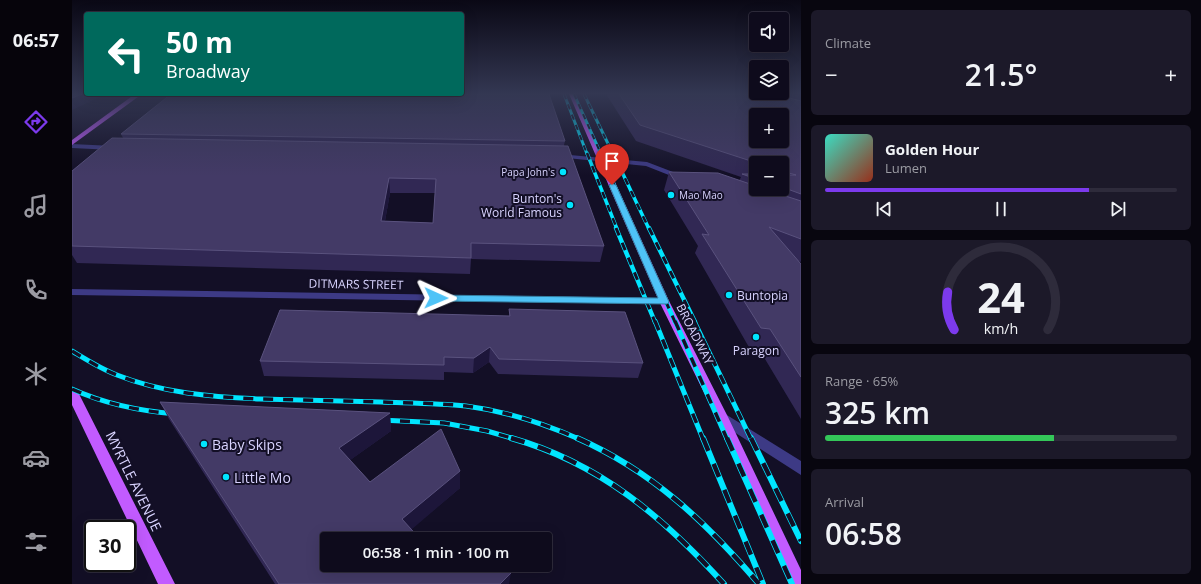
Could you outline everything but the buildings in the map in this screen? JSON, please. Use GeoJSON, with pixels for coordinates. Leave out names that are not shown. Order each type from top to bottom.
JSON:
{"type":"FeatureCollection","features":[{"type":"Feature","properties":{"kind":"main road"},"geometry":{"type":"LineString","coordinates":[[72,145],[103,121]]}},
{"type":"Feature","properties":{"kind":"main road","name":"BROADWAY"},"geometry":{"type":"LineString","coordinates":[[584,121],[664,302],[722,417],[800,584]]}},
{"type":"Feature","properties":{"kind":"main road","name":"MYRTLE AVENUE"},"geometry":{"type":"LineString","coordinates":[[72,392],[167,584]]}},
{"type":"Feature","properties":{"kind":"street"},"geometry":{"type":"LineString","coordinates":[[72,145],[119,148]]}},
{"type":"Feature","properties":{"kind":"street"},"geometry":{"type":"LineString","coordinates":[[548,156],[601,159],[647,164],[691,180]]}},
{"type":"Feature","properties":{"kind":"street","name":"DITMARS STREET"},"geometry":{"type":"LineString","coordinates":[[72,292],[664,302]]}},
{"type":"Feature","properties":{"kind":"street"},"geometry":{"type":"LineString","coordinates":[[722,417],[801,469]]}},
{"type":"Feature","properties":{"kind":"railway"},"geometry":{"type":"LineString","coordinates":[[574,121],[587,154]]}},
{"type":"Feature","properties":{"kind":"railway"},"geometry":{"type":"LineString","coordinates":[[586,121],[601,154]]}},
{"type":"Feature","properties":{"kind":"railway"},"geometry":{"type":"LineString","coordinates":[[597,121],[613,154]]}},
{"type":"Feature","properties":{"kind":"railway"},"geometry":{"type":"LineString","coordinates":[[587,153],[617,229]]}},
{"type":"Feature","properties":{"kind":"railway"},"geometry":{"type":"LineString","coordinates":[[600,153],[634,229]]}},
{"type":"Feature","properties":{"kind":"railway"},"geometry":{"type":"LineString","coordinates":[[613,153],[649,229]]}},
{"type":"Feature","properties":{"kind":"railway"},"geometry":{"type":"LineString","coordinates":[[616,228],[655,322]]}},
{"type":"Feature","properties":{"kind":"railway"},"geometry":{"type":"LineString","coordinates":[[633,228],[675,322]]}},
{"type":"Feature","properties":{"kind":"railway"},"geometry":{"type":"LineString","coordinates":[[649,228],[695,322]]}},
{"type":"Feature","properties":{"kind":"railway"},"geometry":{"type":"LineString","coordinates":[[655,321],[703,439]]}},
{"type":"Feature","properties":{"kind":"railway"},"geometry":{"type":"LineString","coordinates":[[675,321],[727,439]]}},
{"type":"Feature","properties":{"kind":"railway"},"geometry":{"type":"LineString","coordinates":[[694,321],[751,439]]}},
{"type":"Feature","properties":{"kind":"railway"},"geometry":{"type":"LineString","coordinates":[[72,351],[117,375],[169,390],[206,395],[260,399],[424,403],[466,406],[524,418],[579,439]]}},
{"type":"Feature","properties":{"kind":"railway"},"geometry":{"type":"LineString","coordinates":[[72,389],[110,403],[149,411],[176,414]]}},
{"type":"Feature","properties":{"kind":"railway"},"geometry":{"type":"LineString","coordinates":[[380,420],[444,423],[487,431],[515,439]]}},
{"type":"Feature","properties":{"kind":"railway"},"geometry":{"type":"LineString","coordinates":[[511,438],[543,449],[573,462],[628,495],[678,536],[724,584]]}},
{"type":"Feature","properties":{"kind":"railway"},"geometry":{"type":"LineString","coordinates":[[577,438],[604,451],[654,482],[698,519],[759,584]]}},
{"type":"Feature","properties":{"kind":"railway"},"geometry":{"type":"LineString","coordinates":[[703,438],[763,584]]}},
{"type":"Feature","properties":{"kind":"railway"},"geometry":{"type":"LineString","coordinates":[[727,438],[792,584]]}},
{"type":"Feature","properties":{"kind":"railway"},"geometry":{"type":"LineString","coordinates":[[751,438],[801,541]]}},
{"type":"Feature","properties":{"kind":"place","name":"Papa John's"},"geometry":{"type":"Point","coordinates":[563,172]}},
{"type":"Feature","properties":{"kind":"place","name":"Mao Mao"},"geometry":{"type":"Point","coordinates":[671,195]}},
{"type":"Feature","properties":{"kind":"place","name":"Bunton's World Famous"},"geometry":{"type":"Point","coordinates":[570,205]}},
{"type":"Feature","properties":{"kind":"place","name":"Buntopia"},"geometry":{"type":"Point","coordinates":[729,295]}},
{"type":"Feature","properties":{"kind":"place","name":"Paragon"},"geometry":{"type":"Point","coordinates":[756,337]}},
{"type":"Feature","properties":{"kind":"place","name":"Baby Skips"},"geometry":{"type":"Point","coordinates":[204,444]}},
{"type":"Feature","properties":{"kind":"place","name":"Little Mo"},"geometry":{"type":"Point","coordinates":[226,477]}},
{"type":"Feature","properties":{"kind":"route"},"geometry":{"type":"LineString","coordinates":[[436,298],[664,302],[612,185]]}}]}
